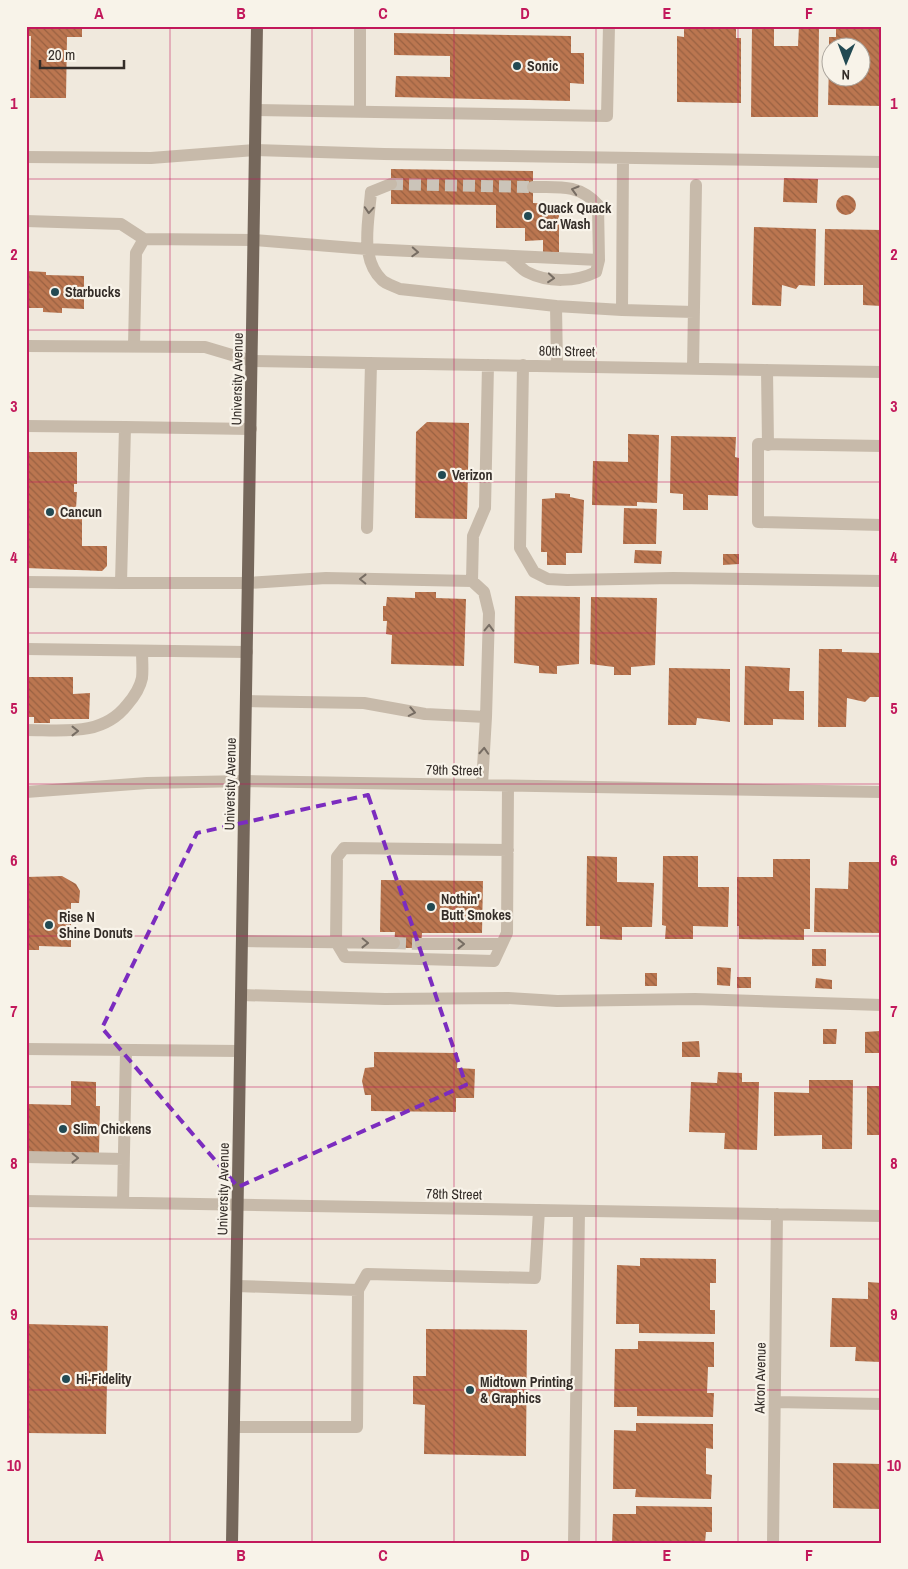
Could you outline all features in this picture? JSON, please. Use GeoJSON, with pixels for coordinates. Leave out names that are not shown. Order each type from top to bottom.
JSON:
{"type":"FeatureCollection","features":[{"type":"Feature","properties":{"kind":"main road","name":"University Avenue"},"geometry":{"type":"LineString","coordinates":[[232,1543],[257,26]]}},
{"type":"Feature","properties":{"kind":"street"},"geometry":{"type":"LineString","coordinates":[[360,26],[360,112]]}},
{"type":"Feature","properties":{"kind":"street"},"geometry":{"type":"LineString","coordinates":[[256,110],[607,116],[608,26]]}},
{"type":"Feature","properties":{"kind":"street"},"geometry":{"type":"LineString","coordinates":[[26,157],[151,158],[255,150],[882,162]]}},
{"type":"Feature","properties":{"kind":"street"},"geometry":{"type":"LineString","coordinates":[[622,310],[623,158]]}},
{"type":"Feature","properties":{"kind":"street"},"geometry":{"type":"LineString","coordinates":[[391,184],[371,192],[366,249],[375,271],[383,281],[400,288],[556,306],[694,312]]}},
{"type":"Feature","properties":{"kind":"street"},"geometry":{"type":"LineString","coordinates":[[693,368],[696,185]]}},
{"type":"Feature","properties":{"kind":"street"},"geometry":{"type":"LineString","coordinates":[[509,256],[526,272],[546,278],[581,279],[596,272],[599,260],[598,205],[587,193],[566,187],[533,187]]}},
{"type":"Feature","properties":{"kind":"street"},"geometry":{"type":"LineString","coordinates":[[26,221],[121,224],[144,239],[254,240],[366,249],[599,260]]}},
{"type":"Feature","properties":{"kind":"street"},"geometry":{"type":"LineString","coordinates":[[134,346],[136,253],[144,239]]}},
{"type":"Feature","properties":{"kind":"street"},"geometry":{"type":"LineString","coordinates":[[556,306],[557,366]]}},
{"type":"Feature","properties":{"kind":"street","name":"80th Street"},"geometry":{"type":"LineString","coordinates":[[26,346],[205,347],[252,361],[882,372]]}},
{"type":"Feature","properties":{"kind":"street"},"geometry":{"type":"LineString","coordinates":[[367,528],[371,363]]}},
{"type":"Feature","properties":{"kind":"street"},"geometry":{"type":"LineString","coordinates":[[472,581],[473,536],[485,508],[488,365]]}},
{"type":"Feature","properties":{"kind":"street"},"geometry":{"type":"LineString","coordinates":[[523,366],[520,548],[534,572],[548,579],[567,580],[673,578],[882,581]]}},
{"type":"Feature","properties":{"kind":"street"},"geometry":{"type":"LineString","coordinates":[[767,370],[768,444]]}},
{"type":"Feature","properties":{"kind":"street"},"geometry":{"type":"LineString","coordinates":[[26,426],[251,429]]}},
{"type":"Feature","properties":{"kind":"street"},"geometry":{"type":"LineString","coordinates":[[121,583],[125,427]]}},
{"type":"Feature","properties":{"kind":"street"},"geometry":{"type":"LineString","coordinates":[[882,446],[758,444],[758,522],[882,526]]}},
{"type":"Feature","properties":{"kind":"street"},"geometry":{"type":"LineString","coordinates":[[26,582],[248,583],[326,578],[472,581],[484,592],[489,612],[482,785]]}},
{"type":"Feature","properties":{"kind":"street"},"geometry":{"type":"LineString","coordinates":[[26,649],[247,652]]}},
{"type":"Feature","properties":{"kind":"street"},"geometry":{"type":"LineString","coordinates":[[26,730],[83,731],[101,725],[120,715],[136,695],[142,678],[142,651]]}},
{"type":"Feature","properties":{"kind":"street"},"geometry":{"type":"LineString","coordinates":[[246,701],[364,703],[425,714],[486,717]]}},
{"type":"Feature","properties":{"kind":"street","name":"79th Street"},"geometry":{"type":"LineString","coordinates":[[26,792],[148,783],[245,781],[882,792]]}},
{"type":"Feature","properties":{"kind":"street"},"geometry":{"type":"LineString","coordinates":[[508,786],[508,850],[507,932],[494,961],[345,957],[336,942],[337,857],[344,848],[508,850]]}},
{"type":"Feature","properties":{"kind":"street"},"geometry":{"type":"LineString","coordinates":[[242,941],[394,943]]}},
{"type":"Feature","properties":{"kind":"street"},"geometry":{"type":"LineString","coordinates":[[421,944],[500,944]]}},
{"type":"Feature","properties":{"kind":"street"},"geometry":{"type":"LineString","coordinates":[[241,995],[385,999],[508,998],[556,1001],[695,1000],[882,1005]]}},
{"type":"Feature","properties":{"kind":"street"},"geometry":{"type":"LineString","coordinates":[[26,1050],[240,1051]]}},
{"type":"Feature","properties":{"kind":"street"},"geometry":{"type":"LineString","coordinates":[[123,1203],[126,1050]]}},
{"type":"Feature","properties":{"kind":"street"},"geometry":{"type":"LineString","coordinates":[[26,1157],[124,1159]]}},
{"type":"Feature","properties":{"kind":"street","name":"78th Street"},"geometry":{"type":"LineString","coordinates":[[26,1201],[882,1216]]}},
{"type":"Feature","properties":{"kind":"street"},"geometry":{"type":"LineString","coordinates":[[234,1427],[357,1427],[358,1290],[367,1274],[535,1278],[539,1210]]}},
{"type":"Feature","properties":{"kind":"street"},"geometry":{"type":"LineString","coordinates":[[574,1543],[579,1211]]}},
{"type":"Feature","properties":{"kind":"street","name":"Akron Avenue"},"geometry":{"type":"LineString","coordinates":[[773,1543],[777,1214]]}},
{"type":"Feature","properties":{"kind":"street"},"geometry":{"type":"LineString","coordinates":[[237,1286],[358,1290]]}},
{"type":"Feature","properties":{"kind":"street"},"geometry":{"type":"LineString","coordinates":[[775,1402],[882,1404]]}},
{"type":"Feature","properties":{"kind":"highlighted area"},"geometry":{"type":"Polygon","coordinates":[[[368,795],[466,1085],[238,1187],[102,1028],[197,833],[368,795]]]}},
{"type":"Feature","properties":{"kind":"building"},"geometry":{"type":"Polygon","coordinates":[[[26,26],[82,26],[82,37],[67,37],[66,98],[30,98],[31,36],[26,36],[26,26]]]}},
{"type":"Feature","properties":{"kind":"building"},"geometry":{"type":"Polygon","coordinates":[[[684,26],[736,26],[736,38],[741,38],[741,103],[677,102],[677,36],[684,37],[684,26]]]}},
{"type":"Feature","properties":{"kind":"building"},"geometry":{"type":"Polygon","coordinates":[[[752,26],[774,26],[774,46],[798,46],[799,26],[819,26],[818,117],[751,117],[752,26]]]}},
{"type":"Feature","properties":{"kind":"building"},"geometry":{"type":"Polygon","coordinates":[[[836,26],[882,26],[882,106],[828,105],[828,88],[870,88],[870,38],[829,38],[836,37],[836,26]]]}},
{"type":"Feature","properties":{"kind":"building","name":"Sonic"},"geometry":{"type":"Polygon","coordinates":[[[394,33],[571,36],[571,53],[584,53],[584,84],[570,83],[570,101],[395,97],[396,76],[450,77],[450,56],[394,55],[394,33]]]}},
{"type":"Feature","properties":{"kind":"building","name":"Quack Quack Car Wash"},"geometry":{"type":"Polygon","coordinates":[[[391,169],[533,171],[533,203],[559,204],[559,252],[543,252],[543,240],[525,241],[525,228],[496,228],[496,205],[391,204],[391,169]]]}},
{"type":"Feature","properties":{"kind":"building"},"geometry":{"type":"Polygon","coordinates":[[[784,178],[818,179],[817,203],[783,202],[784,178]]]}},
{"type":"Feature","properties":{"kind":"building"},"geometry":{"type":"Polygon","coordinates":[[[846,195],[853,198],[856,205],[853,212],[846,215],[839,212],[836,205],[839,198],[846,195]]]}},
{"type":"Feature","properties":{"kind":"building"},"geometry":{"type":"Polygon","coordinates":[[[754,227],[816,229],[815,286],[799,285],[796,289],[782,285],[781,306],[752,305],[754,227]]]}},
{"type":"Feature","properties":{"kind":"building"},"geometry":{"type":"Polygon","coordinates":[[[825,229],[882,230],[882,306],[863,305],[863,285],[824,285],[825,229]]]}},
{"type":"Feature","properties":{"kind":"building","name":"Starbucks"},"geometry":{"type":"Polygon","coordinates":[[[26,271],[46,272],[46,275],[84,276],[84,309],[62,308],[62,313],[43,312],[43,308],[26,308],[26,271]]]}},
{"type":"Feature","properties":{"kind":"building","name":"Verizon"},"geometry":{"type":"Polygon","coordinates":[[[427,422],[469,423],[467,519],[415,518],[416,432],[427,422]]]}},
{"type":"Feature","properties":{"kind":"building"},"geometry":{"type":"Polygon","coordinates":[[[628,434],[659,435],[657,503],[637,502],[637,506],[592,505],[593,461],[628,462],[628,434]]]}},
{"type":"Feature","properties":{"kind":"building"},"geometry":{"type":"Polygon","coordinates":[[[671,436],[736,437],[735,457],[739,458],[738,496],[708,495],[708,510],[683,510],[683,494],[670,493],[671,436]]]}},
{"type":"Feature","properties":{"kind":"building","name":"Cancun"},"geometry":{"type":"Polygon","coordinates":[[[26,452],[77,452],[77,484],[74,484],[74,492],[77,492],[76,509],[73,509],[73,515],[82,515],[82,546],[107,546],[107,566],[102,571],[26,568],[26,452]]]}},
{"type":"Feature","properties":{"kind":"building"},"geometry":{"type":"Polygon","coordinates":[[[555,493],[570,494],[570,497],[584,500],[582,553],[566,553],[566,565],[547,565],[547,552],[541,552],[542,499],[555,498],[555,493]]]}},
{"type":"Feature","properties":{"kind":"building"},"geometry":{"type":"Polygon","coordinates":[[[624,508],[657,509],[656,544],[623,544],[624,508]]]}},
{"type":"Feature","properties":{"kind":"building"},"geometry":{"type":"Polygon","coordinates":[[[635,550],[662,551],[661,564],[634,563],[635,550]]]}},
{"type":"Feature","properties":{"kind":"building"},"geometry":{"type":"Polygon","coordinates":[[[723,554],[739,554],[739,564],[723,565],[723,554]]]}},
{"type":"Feature","properties":{"kind":"building"},"geometry":{"type":"Polygon","coordinates":[[[415,592],[436,592],[436,598],[466,599],[464,666],[391,664],[392,635],[386,634],[387,621],[383,621],[383,606],[386,606],[387,597],[415,598],[415,592]]]}},
{"type":"Feature","properties":{"kind":"building"},"geometry":{"type":"Polygon","coordinates":[[[515,596],[580,597],[579,664],[557,666],[557,674],[539,673],[539,666],[514,663],[515,596]]]}},
{"type":"Feature","properties":{"kind":"building"},"geometry":{"type":"Polygon","coordinates":[[[591,597],[657,598],[655,665],[631,667],[631,675],[614,675],[614,667],[590,664],[591,597]]]}},
{"type":"Feature","properties":{"kind":"building"},"geometry":{"type":"Polygon","coordinates":[[[819,649],[842,649],[842,652],[882,653],[882,697],[870,697],[865,702],[847,698],[846,727],[818,727],[819,649]]]}},
{"type":"Feature","properties":{"kind":"building"},"geometry":{"type":"Polygon","coordinates":[[[745,666],[790,668],[789,691],[804,691],[804,720],[773,719],[773,725],[744,725],[745,666]]]}},
{"type":"Feature","properties":{"kind":"building"},"geometry":{"type":"Polygon","coordinates":[[[669,668],[730,669],[730,722],[697,718],[696,725],[668,725],[669,668]]]}},
{"type":"Feature","properties":{"kind":"building"},"geometry":{"type":"Polygon","coordinates":[[[26,677],[73,677],[73,694],[90,693],[89,719],[50,719],[50,723],[34,723],[34,717],[26,717],[26,677]]]}},
{"type":"Feature","properties":{"kind":"building"},"geometry":{"type":"Polygon","coordinates":[[[587,856],[617,857],[617,882],[654,883],[652,927],[622,927],[622,940],[600,939],[600,926],[586,926],[587,856]]]}},
{"type":"Feature","properties":{"kind":"building"},"geometry":{"type":"Polygon","coordinates":[[[663,856],[698,856],[698,887],[729,887],[728,927],[693,926],[693,939],[665,939],[666,926],[662,925],[663,856]]]}},
{"type":"Feature","properties":{"kind":"building"},"geometry":{"type":"Polygon","coordinates":[[[773,859],[810,859],[810,929],[804,929],[804,940],[739,939],[739,926],[737,926],[737,877],[773,877],[773,859]]]}},
{"type":"Feature","properties":{"kind":"building"},"geometry":{"type":"Polygon","coordinates":[[[849,862],[882,862],[881,933],[814,932],[815,888],[848,889],[849,862]]]}},
{"type":"Feature","properties":{"kind":"building","name":"Rise N Shine Donuts"},"geometry":{"type":"Polygon","coordinates":[[[62,876],[76,884],[80,891],[79,903],[71,903],[71,947],[39,946],[39,950],[26,950],[26,877],[62,876]]]}},
{"type":"Feature","properties":{"kind":"building","name":"Nothin' Butt Smokes"},"geometry":{"type":"Polygon","coordinates":[[[381,880],[483,881],[482,933],[422,933],[421,948],[394,948],[395,932],[380,932],[381,880]]]}},
{"type":"Feature","properties":{"kind":"building"},"geometry":{"type":"Polygon","coordinates":[[[812,949],[826,949],[826,966],[812,966],[812,949]]]}},
{"type":"Feature","properties":{"kind":"building"},"geometry":{"type":"Polygon","coordinates":[[[717,967],[731,968],[730,986],[717,985],[717,967]]]}},
{"type":"Feature","properties":{"kind":"building"},"geometry":{"type":"Polygon","coordinates":[[[645,973],[657,973],[657,986],[645,986],[645,973]]]}},
{"type":"Feature","properties":{"kind":"building"},"geometry":{"type":"Polygon","coordinates":[[[737,977],[751,977],[751,988],[737,988],[737,977]]]}},
{"type":"Feature","properties":{"kind":"building"},"geometry":{"type":"Polygon","coordinates":[[[816,978],[832,980],[832,989],[815,988],[816,978]]]}},
{"type":"Feature","properties":{"kind":"building"},"geometry":{"type":"Polygon","coordinates":[[[823,1029],[837,1029],[836,1044],[823,1044],[823,1029]]]}},
{"type":"Feature","properties":{"kind":"building"},"geometry":{"type":"Polygon","coordinates":[[[880,1031],[882,1047],[879,1047],[879,1053],[865,1053],[865,1032],[880,1031]]]}},
{"type":"Feature","properties":{"kind":"building"},"geometry":{"type":"Polygon","coordinates":[[[699,1041],[700,1057],[682,1057],[682,1042],[699,1041]]]}},
{"type":"Feature","properties":{"kind":"building"},"geometry":{"type":"Polygon","coordinates":[[[374,1052],[458,1053],[457,1068],[475,1069],[474,1098],[456,1098],[456,1112],[371,1111],[371,1095],[365,1095],[362,1081],[365,1068],[374,1067],[374,1052]]]}},
{"type":"Feature","properties":{"kind":"building"},"geometry":{"type":"Polygon","coordinates":[[[718,1072],[742,1073],[742,1082],[759,1082],[757,1150],[724,1149],[725,1133],[689,1132],[691,1082],[717,1083],[718,1072]]]}},
{"type":"Feature","properties":{"kind":"building"},"geometry":{"type":"Polygon","coordinates":[[[809,1080],[853,1080],[852,1149],[822,1149],[822,1135],[774,1136],[774,1092],[809,1093],[809,1080]]]}},
{"type":"Feature","properties":{"kind":"building","name":"Slim Chickens"},"geometry":{"type":"Polygon","coordinates":[[[71,1081],[96,1082],[96,1106],[100,1106],[99,1153],[26,1163],[26,1104],[71,1105],[71,1081]]]}},
{"type":"Feature","properties":{"kind":"building"},"geometry":{"type":"Polygon","coordinates":[[[867,1086],[882,1086],[882,1135],[867,1135],[867,1086]]]}},
{"type":"Feature","properties":{"kind":"building"},"geometry":{"type":"Polygon","coordinates":[[[640,1258],[716,1259],[716,1283],[710,1283],[710,1310],[715,1310],[715,1334],[639,1333],[639,1324],[616,1324],[617,1265],[640,1266],[640,1258]]]}},
{"type":"Feature","properties":{"kind":"building"},"geometry":{"type":"Polygon","coordinates":[[[868,1282],[882,1283],[881,1362],[855,1361],[856,1347],[830,1347],[832,1298],[868,1299],[868,1282]]]}},
{"type":"Feature","properties":{"kind":"building","name":"Hi-Fidelity"},"geometry":{"type":"Polygon","coordinates":[[[26,1324],[108,1326],[106,1434],[26,1433],[26,1324]]]}},
{"type":"Feature","properties":{"kind":"building","name":"Midtown Printing & Graphics"},"geometry":{"type":"Polygon","coordinates":[[[426,1329],[527,1330],[526,1456],[424,1454],[425,1405],[413,1404],[413,1376],[426,1376],[426,1329]]]}},
{"type":"Feature","properties":{"kind":"building"},"geometry":{"type":"Polygon","coordinates":[[[638,1341],[714,1342],[714,1367],[708,1367],[707,1393],[714,1393],[713,1417],[637,1416],[637,1407],[614,1407],[615,1349],[638,1349],[638,1341]]]}},
{"type":"Feature","properties":{"kind":"building"},"geometry":{"type":"Polygon","coordinates":[[[636,1423],[713,1424],[713,1449],[706,1448],[706,1474],[712,1475],[711,1499],[635,1497],[636,1489],[613,1489],[614,1430],[636,1431],[636,1423]]]}},
{"type":"Feature","properties":{"kind":"building"},"geometry":{"type":"Polygon","coordinates":[[[833,1463],[882,1464],[882,1509],[833,1508],[833,1463]]]}},
{"type":"Feature","properties":{"kind":"building"},"geometry":{"type":"Polygon","coordinates":[[[636,1506],[712,1507],[712,1532],[706,1532],[705,1543],[612,1543],[613,1514],[636,1514],[636,1506]]]}},
{"type":"Feature","properties":{"kind":"tunnel"},"geometry":{"type":"LineString","coordinates":[[391,184],[533,187]]}},
{"type":"Feature","properties":{"kind":"tunnel"},"geometry":{"type":"LineString","coordinates":[[394,943],[421,944]]}},
{"type":"Feature","properties":{"kind":"place","name":"Sonic"},"geometry":{"type":"Point","coordinates":[517,66]}},
{"type":"Feature","properties":{"kind":"place","name":"Quack Quack Car Wash"},"geometry":{"type":"Point","coordinates":[528,216]}},
{"type":"Feature","properties":{"kind":"place","name":"Starbucks"},"geometry":{"type":"Point","coordinates":[55,292]}},
{"type":"Feature","properties":{"kind":"place","name":"Verizon"},"geometry":{"type":"Point","coordinates":[442,475]}},
{"type":"Feature","properties":{"kind":"place","name":"Cancun"},"geometry":{"type":"Point","coordinates":[50,512]}},
{"type":"Feature","properties":{"kind":"place","name":"Nothin' Butt Smokes"},"geometry":{"type":"Point","coordinates":[431,907]}},
{"type":"Feature","properties":{"kind":"place","name":"Rise N Shine Donuts"},"geometry":{"type":"Point","coordinates":[49,925]}},
{"type":"Feature","properties":{"kind":"place","name":"Slim Chickens"},"geometry":{"type":"Point","coordinates":[63,1129]}},
{"type":"Feature","properties":{"kind":"place","name":"Hi-Fidelity"},"geometry":{"type":"Point","coordinates":[66,1379]}},
{"type":"Feature","properties":{"kind":"place","name":"Midtown Printing & Graphics"},"geometry":{"type":"Point","coordinates":[470,1390]}}]}
